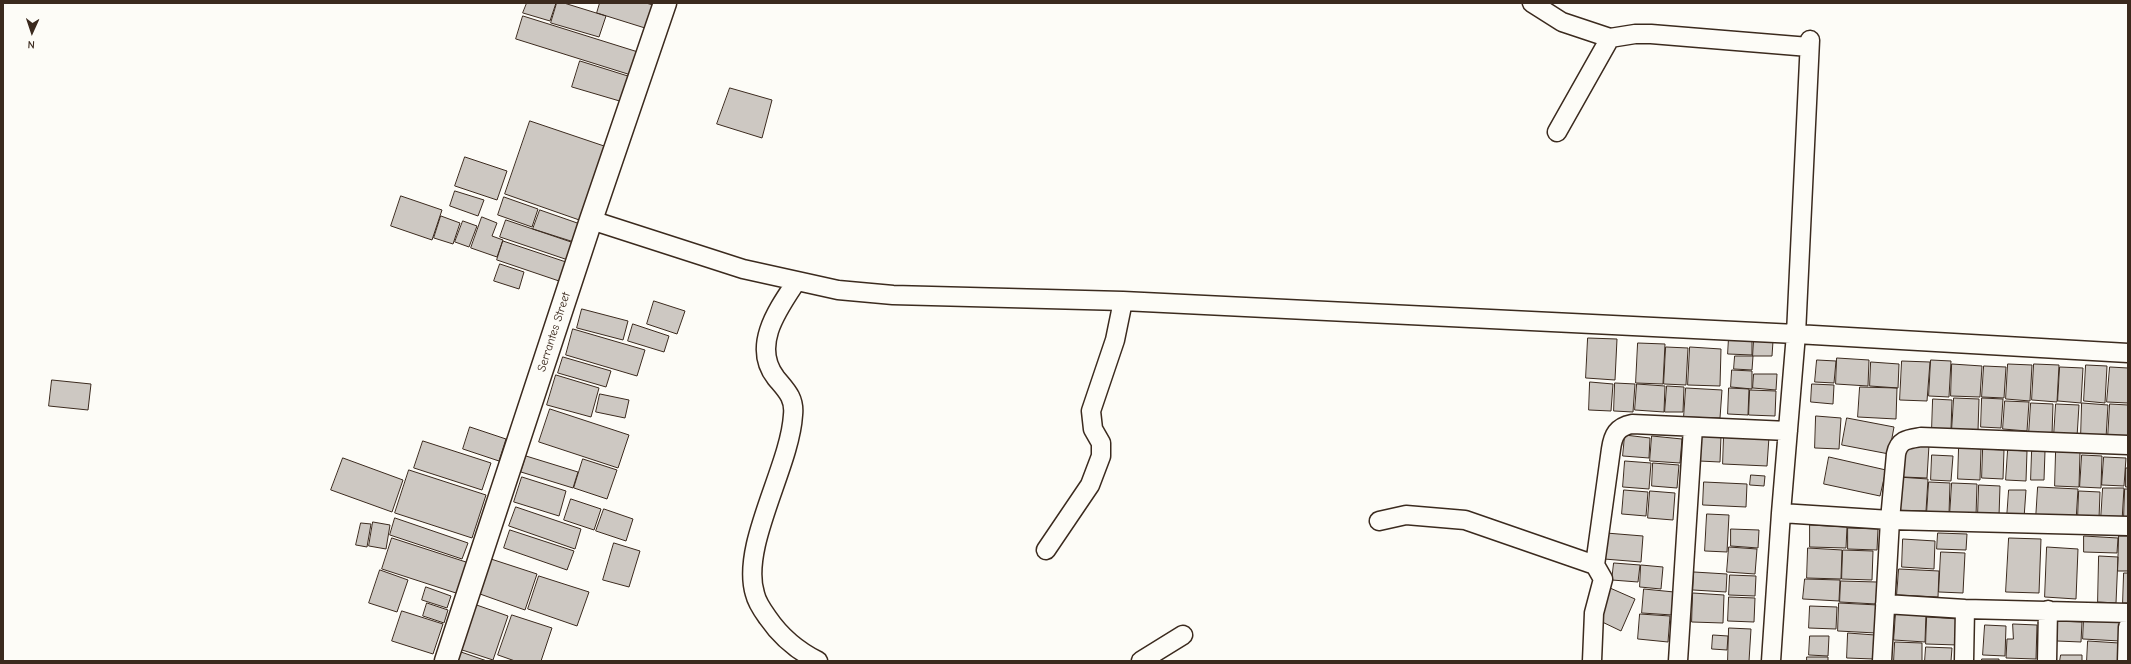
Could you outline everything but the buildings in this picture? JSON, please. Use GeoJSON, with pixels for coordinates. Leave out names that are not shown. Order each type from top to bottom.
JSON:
{"type":"FeatureCollection","features":[{"type":"Feature","properties":{"kind":"main road","name":"Serrantes Street"},"geometry":{"type":"LineString","coordinates":[[446,661],[591,220],[665,3]]}},
{"type":"Feature","properties":{"kind":"street"},"geometry":{"type":"LineString","coordinates":[[1532,3],[1562,22],[1610,38],[1635,34],[1651,34],[1809,43],[1796,334],[1781,513],[1771,661]]}},
{"type":"Feature","properties":{"kind":"street"},"geometry":{"type":"LineString","coordinates":[[1557,132],[1610,38]]}},
{"type":"Feature","properties":{"kind":"street"},"geometry":{"type":"LineString","coordinates":[[591,220],[743,269],[796,282],[838,290],[892,295],[1123,301],[1796,334],[2128,353]]}},
{"type":"Feature","properties":{"kind":"street"},"geometry":{"type":"LineString","coordinates":[[796,282],[774,315],[768,335],[766,357],[768,366],[791,396],[794,413],[789,442],[758,537],[753,578],[755,594],[764,612],[776,630],[803,653],[818,661]]}},
{"type":"Feature","properties":{"kind":"street"},"geometry":{"type":"LineString","coordinates":[[1046,550],[1090,485],[1101,456],[1101,442],[1094,429],[1091,411],[1116,340],[1123,301]]}},
{"type":"Feature","properties":{"kind":"street"},"geometry":{"type":"LineString","coordinates":[[1592,661],[1594,613],[1603,579],[1595,565],[1611,449],[1615,434],[1620,428],[1632,424],[1788,431]]}},
{"type":"Feature","properties":{"kind":"street"},"geometry":{"type":"LineString","coordinates":[[1678,661],[1693,427]]}},
{"type":"Feature","properties":{"kind":"street"},"geometry":{"type":"LineString","coordinates":[[1882,661],[1890,520],[1897,447],[1907,440],[1922,437],[2128,445]]}},
{"type":"Feature","properties":{"kind":"street"},"geometry":{"type":"LineString","coordinates":[[1781,513],[1890,520],[2128,526]]}},
{"type":"Feature","properties":{"kind":"street"},"geometry":{"type":"LineString","coordinates":[[1379,521],[1406,514],[1465,520],[1595,565]]}},
{"type":"Feature","properties":{"kind":"street"},"geometry":{"type":"LineString","coordinates":[[1885,604],[1965,609],[2128,613]]}},
{"type":"Feature","properties":{"kind":"street"},"geometry":{"type":"LineString","coordinates":[[1964,661],[1965,609]]}},
{"type":"Feature","properties":{"kind":"street"},"geometry":{"type":"LineString","coordinates":[[2046,661],[2048,610]]}},
{"type":"Feature","properties":{"kind":"street"},"geometry":{"type":"LineString","coordinates":[[2127,661],[2128,627]]}},
{"type":"Feature","properties":{"kind":"street"},"geometry":{"type":"LineString","coordinates":[[1141,661],[1182,635]]}}]}
